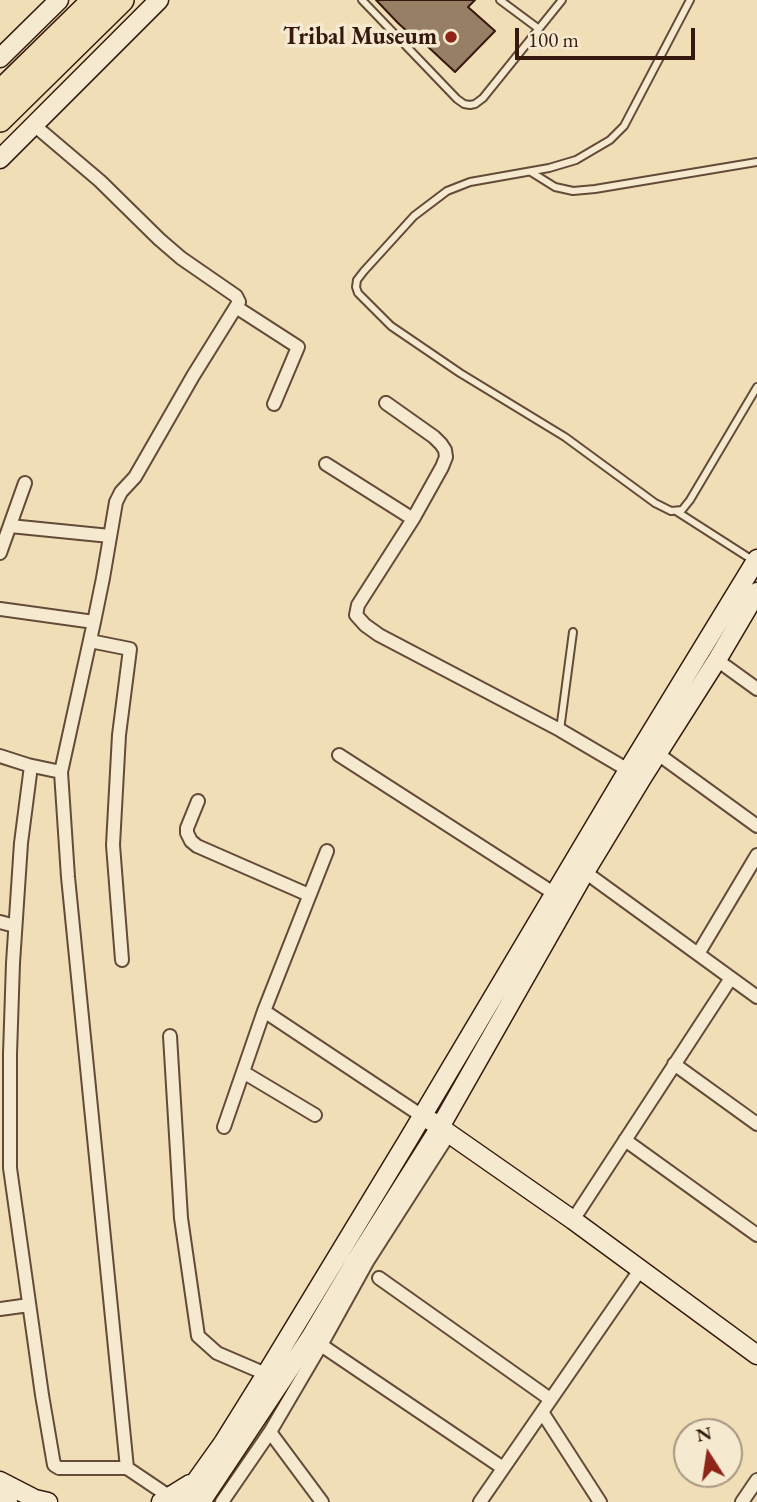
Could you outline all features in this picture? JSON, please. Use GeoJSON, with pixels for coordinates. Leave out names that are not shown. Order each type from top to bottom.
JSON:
{"type":"FeatureCollection","features":[{"type":"Feature","properties":{"kind":"highway"},"geometry":{"type":"LineString","coordinates":[[0,92],[94,0]]}},
{"type":"Feature","properties":{"kind":"highway"},"geometry":{"type":"LineString","coordinates":[[0,120],[122,0]]}},
{"type":"Feature","properties":{"kind":"street"},"geometry":{"type":"LineString","coordinates":[[0,58],[58,0]]}},
{"type":"Feature","properties":{"kind":"street"},"geometry":{"type":"LineString","coordinates":[[0,159],[159,0]]}},
{"type":"Feature","properties":{"kind":"street"},"geometry":{"type":"LineString","coordinates":[[34,125],[100,181],[181,258],[236,296],[239,302],[135,477],[116,502],[103,578],[61,772],[68,877],[127,1468]]}},
{"type":"Feature","properties":{"kind":"street"},"geometry":{"type":"LineString","coordinates":[[236,307],[298,347],[274,404]]}},
{"type":"Feature","properties":{"kind":"street"},"geometry":{"type":"LineString","coordinates":[[386,403],[434,437],[445,450],[446,457],[413,519],[358,605],[356,615],[379,635],[560,730],[628,770]]}},
{"type":"Feature","properties":{"kind":"street"},"geometry":{"type":"LineString","coordinates":[[326,464],[413,519]]}},
{"type":"Feature","properties":{"kind":"street"},"geometry":{"type":"LineString","coordinates":[[0,553],[25,483]]}},
{"type":"Feature","properties":{"kind":"street"},"geometry":{"type":"LineString","coordinates":[[10,526],[110,536]]}},
{"type":"Feature","properties":{"kind":"street"},"geometry":{"type":"LineString","coordinates":[[31,766],[6,1026],[5,1110],[10,1168],[54,1465],[60,1468],[127,1468],[171,1500],[199,1479],[266,1374],[756,561]]}},
{"type":"Feature","properties":{"kind":"street"},"geometry":{"type":"LineString","coordinates":[[222,1502],[270,1432],[445,1130],[585,872],[757,592]]}},
{"type":"Feature","properties":{"kind":"street"},"geometry":{"type":"LineString","coordinates":[[0,609],[94,622]]}},
{"type":"Feature","properties":{"kind":"street"},"geometry":{"type":"LineString","coordinates":[[90,641],[130,649],[119,735],[113,845],[122,960]]}},
{"type":"Feature","properties":{"kind":"street"},"geometry":{"type":"LineString","coordinates":[[717,660],[757,689]]}},
{"type":"Feature","properties":{"kind":"street"},"geometry":{"type":"LineString","coordinates":[[657,754],[757,826]]}},
{"type":"Feature","properties":{"kind":"street"},"geometry":{"type":"LineString","coordinates":[[339,755],[555,894]]}},
{"type":"Feature","properties":{"kind":"street"},"geometry":{"type":"LineString","coordinates":[[0,756],[61,772]]}},
{"type":"Feature","properties":{"kind":"street"},"geometry":{"type":"LineString","coordinates":[[198,800],[187,828],[191,841],[209,852],[309,895]]}},
{"type":"Feature","properties":{"kind":"street"},"geometry":{"type":"LineString","coordinates":[[223,1127],[264,1011],[327,851]]}},
{"type":"Feature","properties":{"kind":"street"},"geometry":{"type":"LineString","coordinates":[[698,954],[757,855]]}},
{"type":"Feature","properties":{"kind":"street"},"geometry":{"type":"LineString","coordinates":[[585,872],[757,997]]}},
{"type":"Feature","properties":{"kind":"street"},"geometry":{"type":"LineString","coordinates":[[0,922],[15,926]]}},
{"type":"Feature","properties":{"kind":"street"},"geometry":{"type":"LineString","coordinates":[[573,1220],[731,978]]}},
{"type":"Feature","properties":{"kind":"street"},"geometry":{"type":"LineString","coordinates":[[264,1011],[445,1130],[757,1355]]}},
{"type":"Feature","properties":{"kind":"street"},"geometry":{"type":"LineString","coordinates":[[170,1036],[181,1217],[198,1336],[217,1353],[266,1374]]}},
{"type":"Feature","properties":{"kind":"street"},"geometry":{"type":"LineString","coordinates":[[674,1064],[757,1124]]}},
{"type":"Feature","properties":{"kind":"street"},"geometry":{"type":"LineString","coordinates":[[243,1072],[315,1115]]}},
{"type":"Feature","properties":{"kind":"street"},"geometry":{"type":"LineString","coordinates":[[201,1502],[310,1338],[362,1250],[445,1130]]}},
{"type":"Feature","properties":{"kind":"street"},"geometry":{"type":"LineString","coordinates":[[625,1140],[757,1235]]}},
{"type":"Feature","properties":{"kind":"street"},"geometry":{"type":"LineString","coordinates":[[480,1502],[640,1270]]}},
{"type":"Feature","properties":{"kind":"street"},"geometry":{"type":"LineString","coordinates":[[379,1278],[550,1399]]}},
{"type":"Feature","properties":{"kind":"street"},"geometry":{"type":"LineString","coordinates":[[0,1309],[29,1305]]}},
{"type":"Feature","properties":{"kind":"street"},"geometry":{"type":"LineString","coordinates":[[321,1345],[503,1468]]}},
{"type":"Feature","properties":{"kind":"street"},"geometry":{"type":"LineString","coordinates":[[542,1412],[600,1502]]}},
{"type":"Feature","properties":{"kind":"street"},"geometry":{"type":"LineString","coordinates":[[270,1432],[322,1502]]}},
{"type":"Feature","properties":{"kind":"street"},"geometry":{"type":"LineString","coordinates":[[742,1502],[757,1480]]}},
{"type":"Feature","properties":{"kind":"street"},"geometry":{"type":"LineString","coordinates":[[0,1481],[35,1499],[48,1502]]}},
{"type":"Feature","properties":{"kind":"street"},"geometry":{"type":"LineString","coordinates":[[0,1499],[8,1502]]}},
{"type":"Feature","properties":{"kind":"lane"},"geometry":{"type":"LineString","coordinates":[[362,0],[464,104],[475,104],[483,98],[562,0]]}},
{"type":"Feature","properties":{"kind":"lane"},"geometry":{"type":"LineString","coordinates":[[500,0],[539,29]]}},
{"type":"Feature","properties":{"kind":"lane"},"geometry":{"type":"LineString","coordinates":[[690,0],[624,126],[610,139],[576,160],[531,172],[470,182],[447,191],[414,216],[357,280],[356,287],[358,293],[391,327],[565,437],[655,503],[671,511],[681,510],[690,500],[757,387]]}},
{"type":"Feature","properties":{"kind":"lane"},"geometry":{"type":"LineString","coordinates":[[531,172],[555,187],[573,191],[757,162]]}},
{"type":"Feature","properties":{"kind":"lane"},"geometry":{"type":"LineString","coordinates":[[676,511],[756,561]]}},
{"type":"Feature","properties":{"kind":"lane"},"geometry":{"type":"LineString","coordinates":[[560,730],[573,632]]}},
{"type":"Feature","properties":{"kind":"building","name":"Tribal Museum"},"geometry":{"type":"Polygon","coordinates":[[[376,0],[475,0],[468,7],[495,31],[455,72],[425,44],[423,46],[376,0]]]}},
{"type":"Feature","properties":{"kind":"place","name":"Tribal Museum"},"geometry":{"type":"Point","coordinates":[451,37]}}]}
